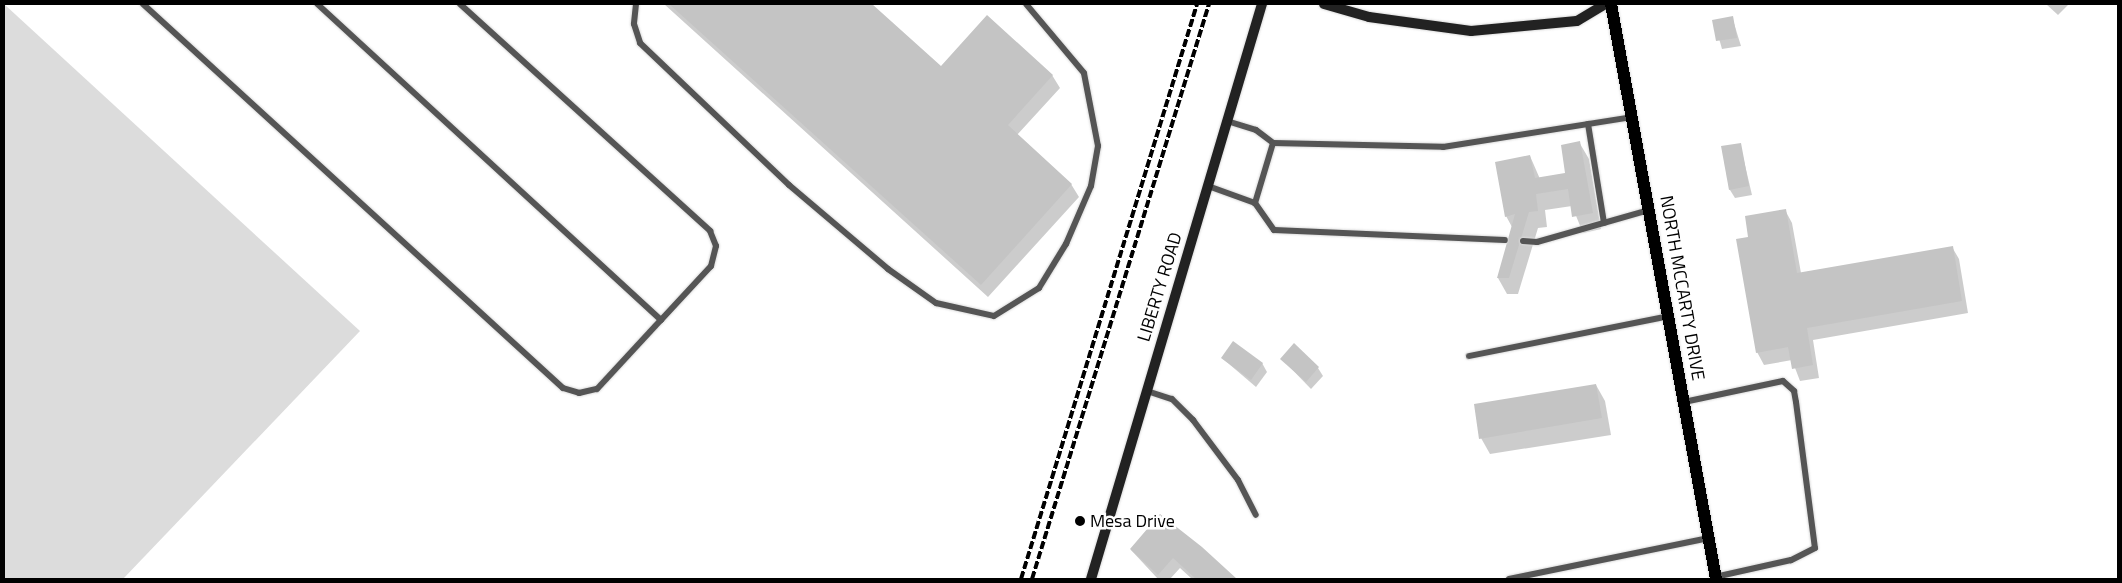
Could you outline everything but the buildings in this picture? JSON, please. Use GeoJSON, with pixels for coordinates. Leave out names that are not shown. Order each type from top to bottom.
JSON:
{"type":"FeatureCollection","features":[{"type":"Feature","properties":{"kind":"main road"},"geometry":{"type":"LineString","coordinates":[[1324,4],[1369,17],[1471,32],[1576,21],[1605,4]]}},
{"type":"Feature","properties":{"kind":"main road","name":"NORTH MCCARTY DRIVE"},"geometry":{"type":"LineString","coordinates":[[1611,4],[1634,117],[1716,578]]}},
{"type":"Feature","properties":{"kind":"main road","name":"LIBERTY ROAD"},"geometry":{"type":"LineString","coordinates":[[1091,579],[1260,9]]}},
{"type":"Feature","properties":{"kind":"lane"},"geometry":{"type":"LineString","coordinates":[[143,4],[563,388],[579,392],[597,389],[711,266],[716,246],[710,230],[460,4]]}},
{"type":"Feature","properties":{"kind":"lane"},"geometry":{"type":"LineString","coordinates":[[317,4],[661,320]]}},
{"type":"Feature","properties":{"kind":"lane"},"geometry":{"type":"LineString","coordinates":[[636,4],[634,24],[640,43],[789,185],[888,269],[936,303],[994,316],[1039,288],[1066,244],[1091,186],[1098,146],[1084,73],[1026,4]]}},
{"type":"Feature","properties":{"kind":"lane"},"geometry":{"type":"LineString","coordinates":[[1227,121],[1256,130],[1273,143],[1443,147],[1634,117]]}},
{"type":"Feature","properties":{"kind":"lane"},"geometry":{"type":"LineString","coordinates":[[1588,124],[1604,223]]}},
{"type":"Feature","properties":{"kind":"lane"},"geometry":{"type":"LineString","coordinates":[[1255,203],[1273,143]]}},
{"type":"Feature","properties":{"kind":"lane"},"geometry":{"type":"LineString","coordinates":[[1208,186],[1255,203],[1274,230],[1505,240]]}},
{"type":"Feature","properties":{"kind":"lane"},"geometry":{"type":"LineString","coordinates":[[1523,241],[1537,242],[1650,210]]}},
{"type":"Feature","properties":{"kind":"lane"},"geometry":{"type":"LineString","coordinates":[[1469,356],[1669,316]]}},
{"type":"Feature","properties":{"kind":"lane"},"geometry":{"type":"LineString","coordinates":[[1684,402],[1783,381],[1794,391],[1796,402],[1815,548],[1791,560],[1716,578]]}},
{"type":"Feature","properties":{"kind":"lane"},"geometry":{"type":"LineString","coordinates":[[1146,391],[1172,398],[1193,420],[1238,480],[1256,515]]}},
{"type":"Feature","properties":{"kind":"lane"},"geometry":{"type":"LineString","coordinates":[[1509,579],[1709,538]]}},
{"type":"Feature","properties":{"kind":"shaded area"},"geometry":{"type":"Polygon","coordinates":[[[4,4],[360,331],[123,579],[4,579],[4,4]]]}},
{"type":"Feature","properties":{"kind":"railway"},"geometry":{"type":"LineString","coordinates":[[1021,579],[1197,4]]}},
{"type":"Feature","properties":{"kind":"railway"},"geometry":{"type":"LineString","coordinates":[[1032,579],[1209,4]]}},
{"type":"Feature","properties":{"kind":"place","name":"Mesa Drive"},"geometry":{"type":"Point","coordinates":[1080,521]}}]}
